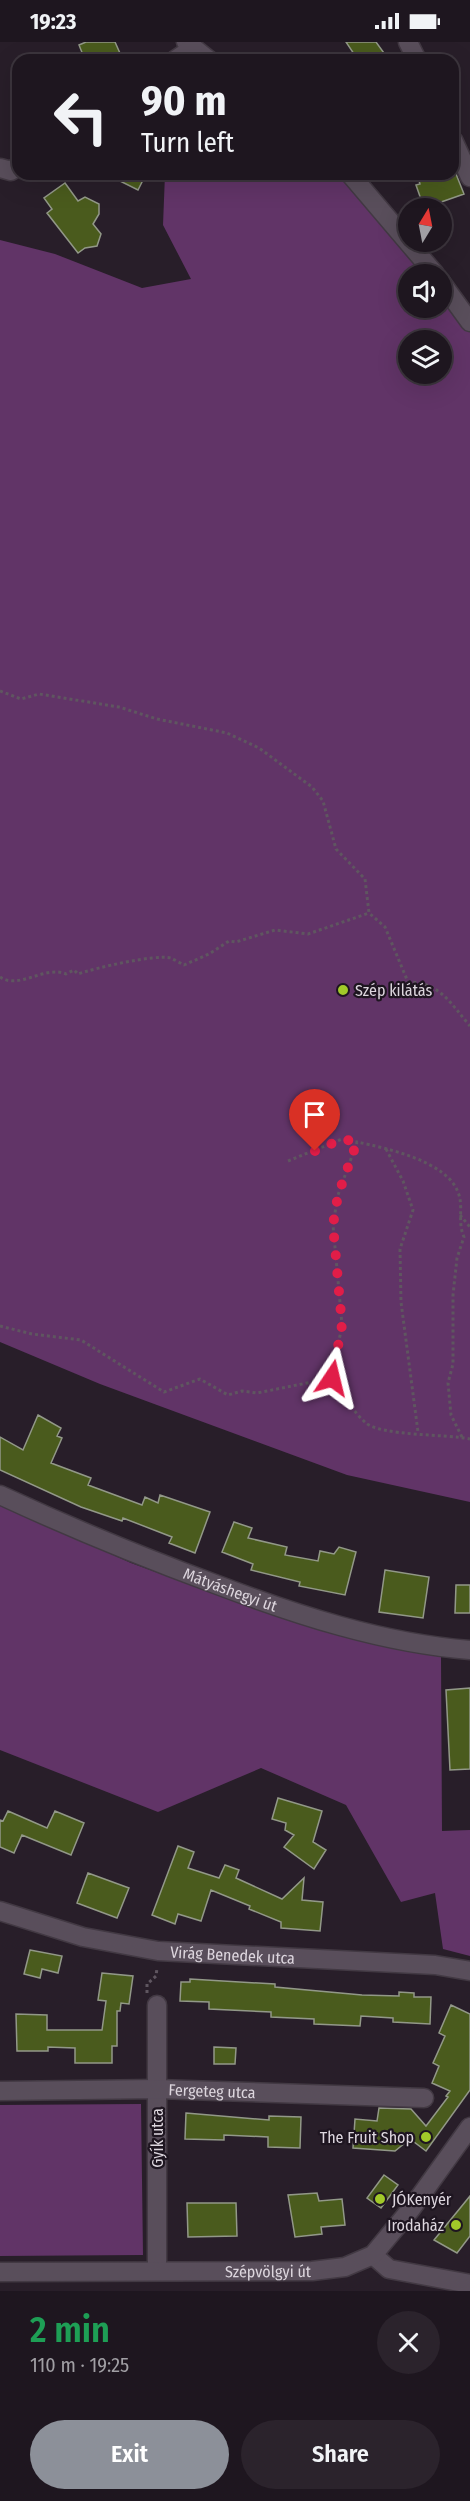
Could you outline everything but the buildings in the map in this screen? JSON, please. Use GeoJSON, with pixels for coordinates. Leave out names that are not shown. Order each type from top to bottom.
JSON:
{"type":"FeatureCollection","features":[{"type":"Feature","properties":{"kind":"street"},"geometry":{"type":"LineString","coordinates":[[459,153],[470,177]]}},
{"type":"Feature","properties":{"kind":"street"},"geometry":{"type":"LineString","coordinates":[[355,180],[426,264]]}},
{"type":"Feature","properties":{"kind":"street"},"geometry":{"type":"LineString","coordinates":[[452,297],[470,322]]}},
{"type":"Feature","properties":{"kind":"street","name":"Mátyáshegyi út"},"geometry":{"type":"LineString","coordinates":[[0,1495],[80,1532],[282,1609],[398,1640],[470,1650]]}},
{"type":"Feature","properties":{"kind":"street","name":"Virág Benedek utca"},"geometry":{"type":"LineString","coordinates":[[2,1912],[83,1937],[158,1951],[435,1965],[470,1971]]}},
{"type":"Feature","properties":{"kind":"street","name":"Gyík utca"},"geometry":{"type":"LineString","coordinates":[[157,2006],[157,2270]]}},
{"type":"Feature","properties":{"kind":"street","name":"Fergeteg utca"},"geometry":{"type":"LineString","coordinates":[[0,2091],[157,2089],[424,2098]]}},
{"type":"Feature","properties":{"kind":"street","name":"Szépvölgyi út"},"geometry":{"type":"LineString","coordinates":[[0,2272],[312,2271],[345,2267],[373,2255],[411,2209],[470,2127]]}},
{"type":"Feature","properties":{"kind":"street"},"geometry":{"type":"LineString","coordinates":[[373,2255],[389,2269],[470,2284]]}},
{"type":"Feature","properties":{"kind":"path"},"geometry":{"type":"LineString","coordinates":[[0,691],[21,699],[39,694],[119,707],[227,733],[259,748],[312,787],[323,801],[336,849],[365,879],[369,913],[385,927],[408,982],[422,982],[447,996],[470,1026]]}},
{"type":"Feature","properties":{"kind":"path"},"geometry":{"type":"LineString","coordinates":[[0,977],[14,981],[58,970],[66,974],[74,970],[78,974],[101,966],[111,967],[156,957],[171,958],[184,965],[210,954],[230,941],[236,942],[275,930],[308,933],[369,913]]}},
{"type":"Feature","properties":{"kind":"path"},"geometry":{"type":"LineString","coordinates":[[288,1161],[342,1139],[385,1148],[434,1167],[450,1177],[458,1191],[459,1225],[464,1237],[458,1258],[453,1294],[453,1364],[448,1383],[451,1415],[462,1437]]}},
{"type":"Feature","properties":{"kind":"path"},"geometry":{"type":"LineString","coordinates":[[357,1142],[338,1195],[333,1225],[342,1325],[332,1378],[366,1424],[404,1434],[418,1432],[470,1439]]}},
{"type":"Feature","properties":{"kind":"path"},"geometry":{"type":"LineString","coordinates":[[385,1148],[403,1181],[413,1210],[400,1249],[401,1302],[418,1432]]}},
{"type":"Feature","properties":{"kind":"path"},"geometry":{"type":"LineString","coordinates":[[460,1215],[470,1227]]}},
{"type":"Feature","properties":{"kind":"path"},"geometry":{"type":"LineString","coordinates":[[0,1326],[32,1334],[81,1340],[164,1392],[194,1379],[205,1381],[228,1395],[242,1391],[257,1393],[332,1378]]}},
{"type":"Feature","properties":{"kind":"shaded area"},"geometry":{"type":"Polygon","coordinates":[[[165,180],[355,180],[398,230],[398,252],[416,252],[426,264],[398,264],[398,318],[452,318],[452,297],[470,322],[470,1502],[347,1475],[100,1384],[0,1342],[0,240],[55,254],[142,288],[191,279],[163,225],[165,180]]]}},
{"type":"Feature","properties":{"kind":"shaded area"},"geometry":{"type":"Polygon","coordinates":[[[0,1504],[131,1563],[299,1624],[441,1657],[442,1831],[470,1830],[470,1956],[443,1949],[435,1893],[401,1902],[346,1805],[261,1768],[158,1812],[0,1750],[0,1504]]]}},
{"type":"Feature","properties":{"kind":"shaded area"},"geometry":{"type":"Polygon","coordinates":[[[141,2104],[143,2255],[0,2256],[0,2105],[141,2104]]]}},
{"type":"Feature","properties":{"kind":"place","name":"Szép kilátás"},"geometry":{"type":"Point","coordinates":[343,990]}},
{"type":"Feature","properties":{"kind":"place","name":"The Fruit Shop"},"geometry":{"type":"Point","coordinates":[426,2137]}},
{"type":"Feature","properties":{"kind":"place","name":"JÓKenyér"},"geometry":{"type":"Point","coordinates":[380,2199]}},
{"type":"Feature","properties":{"kind":"place","name":"Irodaház"},"geometry":{"type":"Point","coordinates":[456,2225]}},
{"type":"Feature","properties":{"kind":"route"},"geometry":{"type":"LineString","coordinates":[[315,1151],[342,1139],[357,1142],[342,1181],[334,1212],[333,1246],[342,1325],[332,1378]]}}]}
